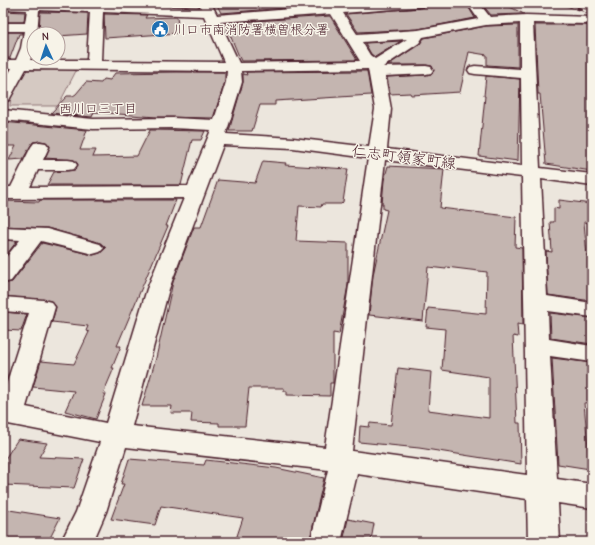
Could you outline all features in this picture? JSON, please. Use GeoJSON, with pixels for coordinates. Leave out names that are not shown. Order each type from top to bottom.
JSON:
{"type":"FeatureCollection","features":[{"type":"Feature","properties":{"kind":"street"},"geometry":{"type":"LineString","coordinates":[[3,5],[34,4],[97,8],[209,11],[419,3]]}},
{"type":"Feature","properties":{"kind":"street"},"geometry":{"type":"LineString","coordinates":[[473,3],[486,21]]}},
{"type":"Feature","properties":{"kind":"street"},"geometry":{"type":"LineString","coordinates":[[30,26],[34,4]]}},
{"type":"Feature","properties":{"kind":"street"},"geometry":{"type":"LineString","coordinates":[[327,539],[341,461],[383,109],[376,68],[365,58],[333,6]]}},
{"type":"Feature","properties":{"kind":"street"},"geometry":{"type":"LineString","coordinates":[[548,7],[591,21]]}},
{"type":"Feature","properties":{"kind":"street"},"geometry":{"type":"LineString","coordinates":[[94,65],[97,8]]}},
{"type":"Feature","properties":{"kind":"street"},"geometry":{"type":"LineString","coordinates":[[77,542],[91,512],[116,435],[158,289],[218,132],[234,82],[234,67],[209,11]]}},
{"type":"Feature","properties":{"kind":"street"},"geometry":{"type":"LineString","coordinates":[[353,38],[418,34],[486,21],[526,19],[591,21]]}},
{"type":"Feature","properties":{"kind":"street"},"geometry":{"type":"LineString","coordinates":[[526,19],[544,542]]}},
{"type":"Feature","properties":{"kind":"street"},"geometry":{"type":"LineString","coordinates":[[3,27],[26,27]]}},
{"type":"Feature","properties":{"kind":"street"},"geometry":{"type":"LineString","coordinates":[[376,68],[414,40],[418,34]]}},
{"type":"Feature","properties":{"kind":"street"},"geometry":{"type":"LineString","coordinates":[[3,97],[26,53]]}},
{"type":"Feature","properties":{"kind":"street"},"geometry":{"type":"LineString","coordinates":[[3,64],[376,68],[426,70]]}},
{"type":"Feature","properties":{"kind":"street"},"geometry":{"type":"LineString","coordinates":[[475,70],[528,74]]}},
{"type":"Feature","properties":{"kind":"street","name":"仁志町領家町線"},"geometry":{"type":"LineString","coordinates":[[3,115],[93,124],[173,123],[218,132],[293,143],[592,180]]}},
{"type":"Feature","properties":{"kind":"street"},"geometry":{"type":"LineString","coordinates":[[11,193],[31,165],[40,147]]}},
{"type":"Feature","properties":{"kind":"street"},"geometry":{"type":"LineString","coordinates":[[31,165],[68,165]]}},
{"type":"Feature","properties":{"kind":"street"},"geometry":{"type":"LineString","coordinates":[[11,193],[194,192]]}},
{"type":"Feature","properties":{"kind":"street"},"geometry":{"type":"LineString","coordinates":[[3,234],[47,235],[74,244],[93,248]]}},
{"type":"Feature","properties":{"kind":"street"},"geometry":{"type":"LineString","coordinates":[[3,276],[35,234]]}},
{"type":"Feature","properties":{"kind":"street"},"geometry":{"type":"LineString","coordinates":[[535,302],[592,310]]}},
{"type":"Feature","properties":{"kind":"street"},"geometry":{"type":"LineString","coordinates":[[3,304],[43,307],[6,414],[116,435],[341,461],[542,487],[592,496]]}},
{"type":"Feature","properties":{"kind":"street"},"geometry":{"type":"LineString","coordinates":[[537,346],[592,354]]}},
{"type":"Feature","properties":{"kind":"shaded area"},"geometry":{"type":"Polygon","coordinates":[[[78,67],[58,106],[10,106],[11,96],[25,69],[78,67]]]}},
{"type":"Feature","properties":{"kind":"building"},"geometry":{"type":"Polygon","coordinates":[[[216,3],[324,3],[324,5],[221,13],[216,3]]]}},
{"type":"Feature","properties":{"kind":"building"},"geometry":{"type":"Polygon","coordinates":[[[426,3],[466,3],[475,18],[418,29],[358,32],[346,14],[419,8],[424,7],[426,3]]]}},
{"type":"Feature","properties":{"kind":"building"},"geometry":{"type":"Polygon","coordinates":[[[481,3],[502,3],[524,14],[491,15],[481,3]]]}},
{"type":"Feature","properties":{"kind":"building"},"geometry":{"type":"Polygon","coordinates":[[[3,11],[25,12],[24,22],[3,22],[3,11]]]}},
{"type":"Feature","properties":{"kind":"building"},"geometry":{"type":"Polygon","coordinates":[[[40,12],[88,13],[87,34],[66,35],[66,26],[39,26],[40,12]]]}},
{"type":"Feature","properties":{"kind":"building"},"geometry":{"type":"Polygon","coordinates":[[[104,14],[147,15],[145,18],[177,17],[179,33],[105,38],[104,14]]]}},
{"type":"Feature","properties":{"kind":"building"},"geometry":{"type":"Polygon","coordinates":[[[330,16],[357,60],[241,61],[225,23],[330,16]]]}},
{"type":"Feature","properties":{"kind":"building"},"geometry":{"type":"Polygon","coordinates":[[[518,25],[518,67],[487,65],[487,55],[469,52],[460,92],[411,95],[410,93],[390,94],[387,77],[426,75],[431,74],[434,71],[432,66],[426,65],[388,65],[420,44],[424,38],[486,26],[518,25]]]}},
{"type":"Feature","properties":{"kind":"building"},"geometry":{"type":"Polygon","coordinates":[[[535,25],[592,25],[592,171],[546,164],[540,94],[538,94],[535,25]]]}},
{"type":"Feature","properties":{"kind":"building"},"geometry":{"type":"Polygon","coordinates":[[[3,32],[22,32],[22,34],[19,34],[10,58],[3,58],[3,32]]]}},
{"type":"Feature","properties":{"kind":"building"},"geometry":{"type":"Polygon","coordinates":[[[401,41],[375,57],[371,54],[365,43],[401,41]]]}},
{"type":"Feature","properties":{"kind":"building"},"geometry":{"type":"Polygon","coordinates":[[[367,71],[371,95],[275,101],[275,105],[260,105],[252,131],[229,131],[243,82],[243,74],[247,75],[246,72],[367,71]]]}},
{"type":"Feature","properties":{"kind":"building"},"geometry":{"type":"Polygon","coordinates":[[[225,72],[225,82],[213,118],[156,117],[94,112],[92,117],[51,113],[67,96],[73,96],[76,94],[86,82],[101,83],[104,79],[110,80],[115,73],[225,72]]]}},
{"type":"Feature","properties":{"kind":"building"},"geometry":{"type":"Polygon","coordinates":[[[486,76],[520,79],[518,161],[479,156],[486,76]]]}},
{"type":"Feature","properties":{"kind":"building"},"geometry":{"type":"Polygon","coordinates":[[[3,122],[87,130],[80,150],[96,150],[93,157],[137,156],[150,130],[205,131],[201,140],[192,140],[181,185],[47,185],[54,172],[74,170],[78,164],[74,160],[45,158],[50,146],[46,142],[40,141],[33,142],[23,159],[9,160],[16,146],[3,146],[3,122]]]}},
{"type":"Feature","properties":{"kind":"building"},"geometry":{"type":"Polygon","coordinates":[[[263,161],[286,163],[285,165],[348,169],[343,202],[341,204],[322,204],[321,207],[299,206],[296,241],[348,243],[348,285],[339,334],[333,333],[333,383],[330,383],[330,396],[287,395],[287,391],[284,391],[284,388],[249,388],[245,426],[219,426],[219,423],[191,422],[192,413],[171,413],[172,406],[142,406],[156,358],[173,282],[194,227],[201,227],[218,180],[255,183],[263,161]]]}},
{"type":"Feature","properties":{"kind":"building"},"geometry":{"type":"Polygon","coordinates":[[[388,166],[444,169],[440,208],[516,217],[515,247],[522,248],[523,325],[517,324],[518,337],[513,336],[517,423],[520,423],[521,464],[419,448],[359,442],[360,426],[369,427],[370,423],[391,425],[398,368],[431,372],[428,410],[489,418],[489,377],[442,370],[445,329],[426,327],[428,308],[486,314],[487,272],[446,267],[446,269],[428,267],[423,321],[369,315],[373,275],[387,210],[383,209],[382,204],[384,180],[388,166]]]}},
{"type":"Feature","properties":{"kind":"building"},"geometry":{"type":"Polygon","coordinates":[[[40,200],[176,200],[166,226],[168,226],[117,346],[121,346],[103,394],[106,394],[96,419],[65,411],[74,391],[33,387],[41,361],[74,364],[89,332],[86,331],[88,326],[52,322],[56,307],[51,301],[3,296],[3,284],[12,282],[42,243],[93,255],[100,253],[106,248],[100,243],[47,228],[3,226],[3,201],[39,202],[40,200]]]}},
{"type":"Feature","properties":{"kind":"building"},"geometry":{"type":"Polygon","coordinates":[[[559,200],[592,204],[592,223],[584,222],[587,256],[592,257],[592,301],[548,295],[546,251],[552,252],[550,222],[554,222],[554,208],[559,209],[559,200]]]}},
{"type":"Feature","properties":{"kind":"building"},"geometry":{"type":"Polygon","coordinates":[[[3,240],[17,241],[3,259],[3,240]]]}},
{"type":"Feature","properties":{"kind":"building"},"geometry":{"type":"Polygon","coordinates":[[[3,312],[27,314],[21,331],[3,330],[3,312]]]}},
{"type":"Feature","properties":{"kind":"building"},"geometry":{"type":"Polygon","coordinates":[[[550,313],[592,318],[592,344],[551,338],[550,313]]]}},
{"type":"Feature","properties":{"kind":"building"},"geometry":{"type":"Polygon","coordinates":[[[552,358],[592,363],[592,402],[584,403],[590,469],[558,464],[552,358]]]}},
{"type":"Feature","properties":{"kind":"building"},"geometry":{"type":"Polygon","coordinates":[[[18,439],[47,443],[39,457],[84,459],[74,488],[3,485],[3,462],[18,439]]]}},
{"type":"Feature","properties":{"kind":"building"},"geometry":{"type":"Polygon","coordinates":[[[129,459],[204,465],[206,460],[276,468],[324,478],[310,539],[311,542],[235,542],[243,518],[161,506],[155,525],[111,519],[124,484],[121,484],[129,459]]]}},
{"type":"Feature","properties":{"kind":"building"},"geometry":{"type":"Polygon","coordinates":[[[3,509],[60,518],[48,542],[3,542],[3,509]]]}},
{"type":"Feature","properties":{"kind":"building"},"geometry":{"type":"Polygon","coordinates":[[[348,519],[374,524],[371,540],[364,539],[364,542],[343,542],[348,519]]]}},
{"type":"Feature","properties":{"kind":"railway"},"geometry":{"type":"LineString","coordinates":[[561,3],[592,13]]}},
{"type":"Feature","properties":{"kind":"railway"},"geometry":{"type":"LineString","coordinates":[[584,3],[592,5]]}},
{"type":"Feature","properties":{"kind":"place","name":"川口市南消防署横曽根分署"},"geometry":{"type":"Point","coordinates":[160,29]}},
{"type":"Feature","properties":{"kind":"district","name":"西川口三丁目"},"geometry":{"type":"Point","coordinates":[98,108]}}]}
